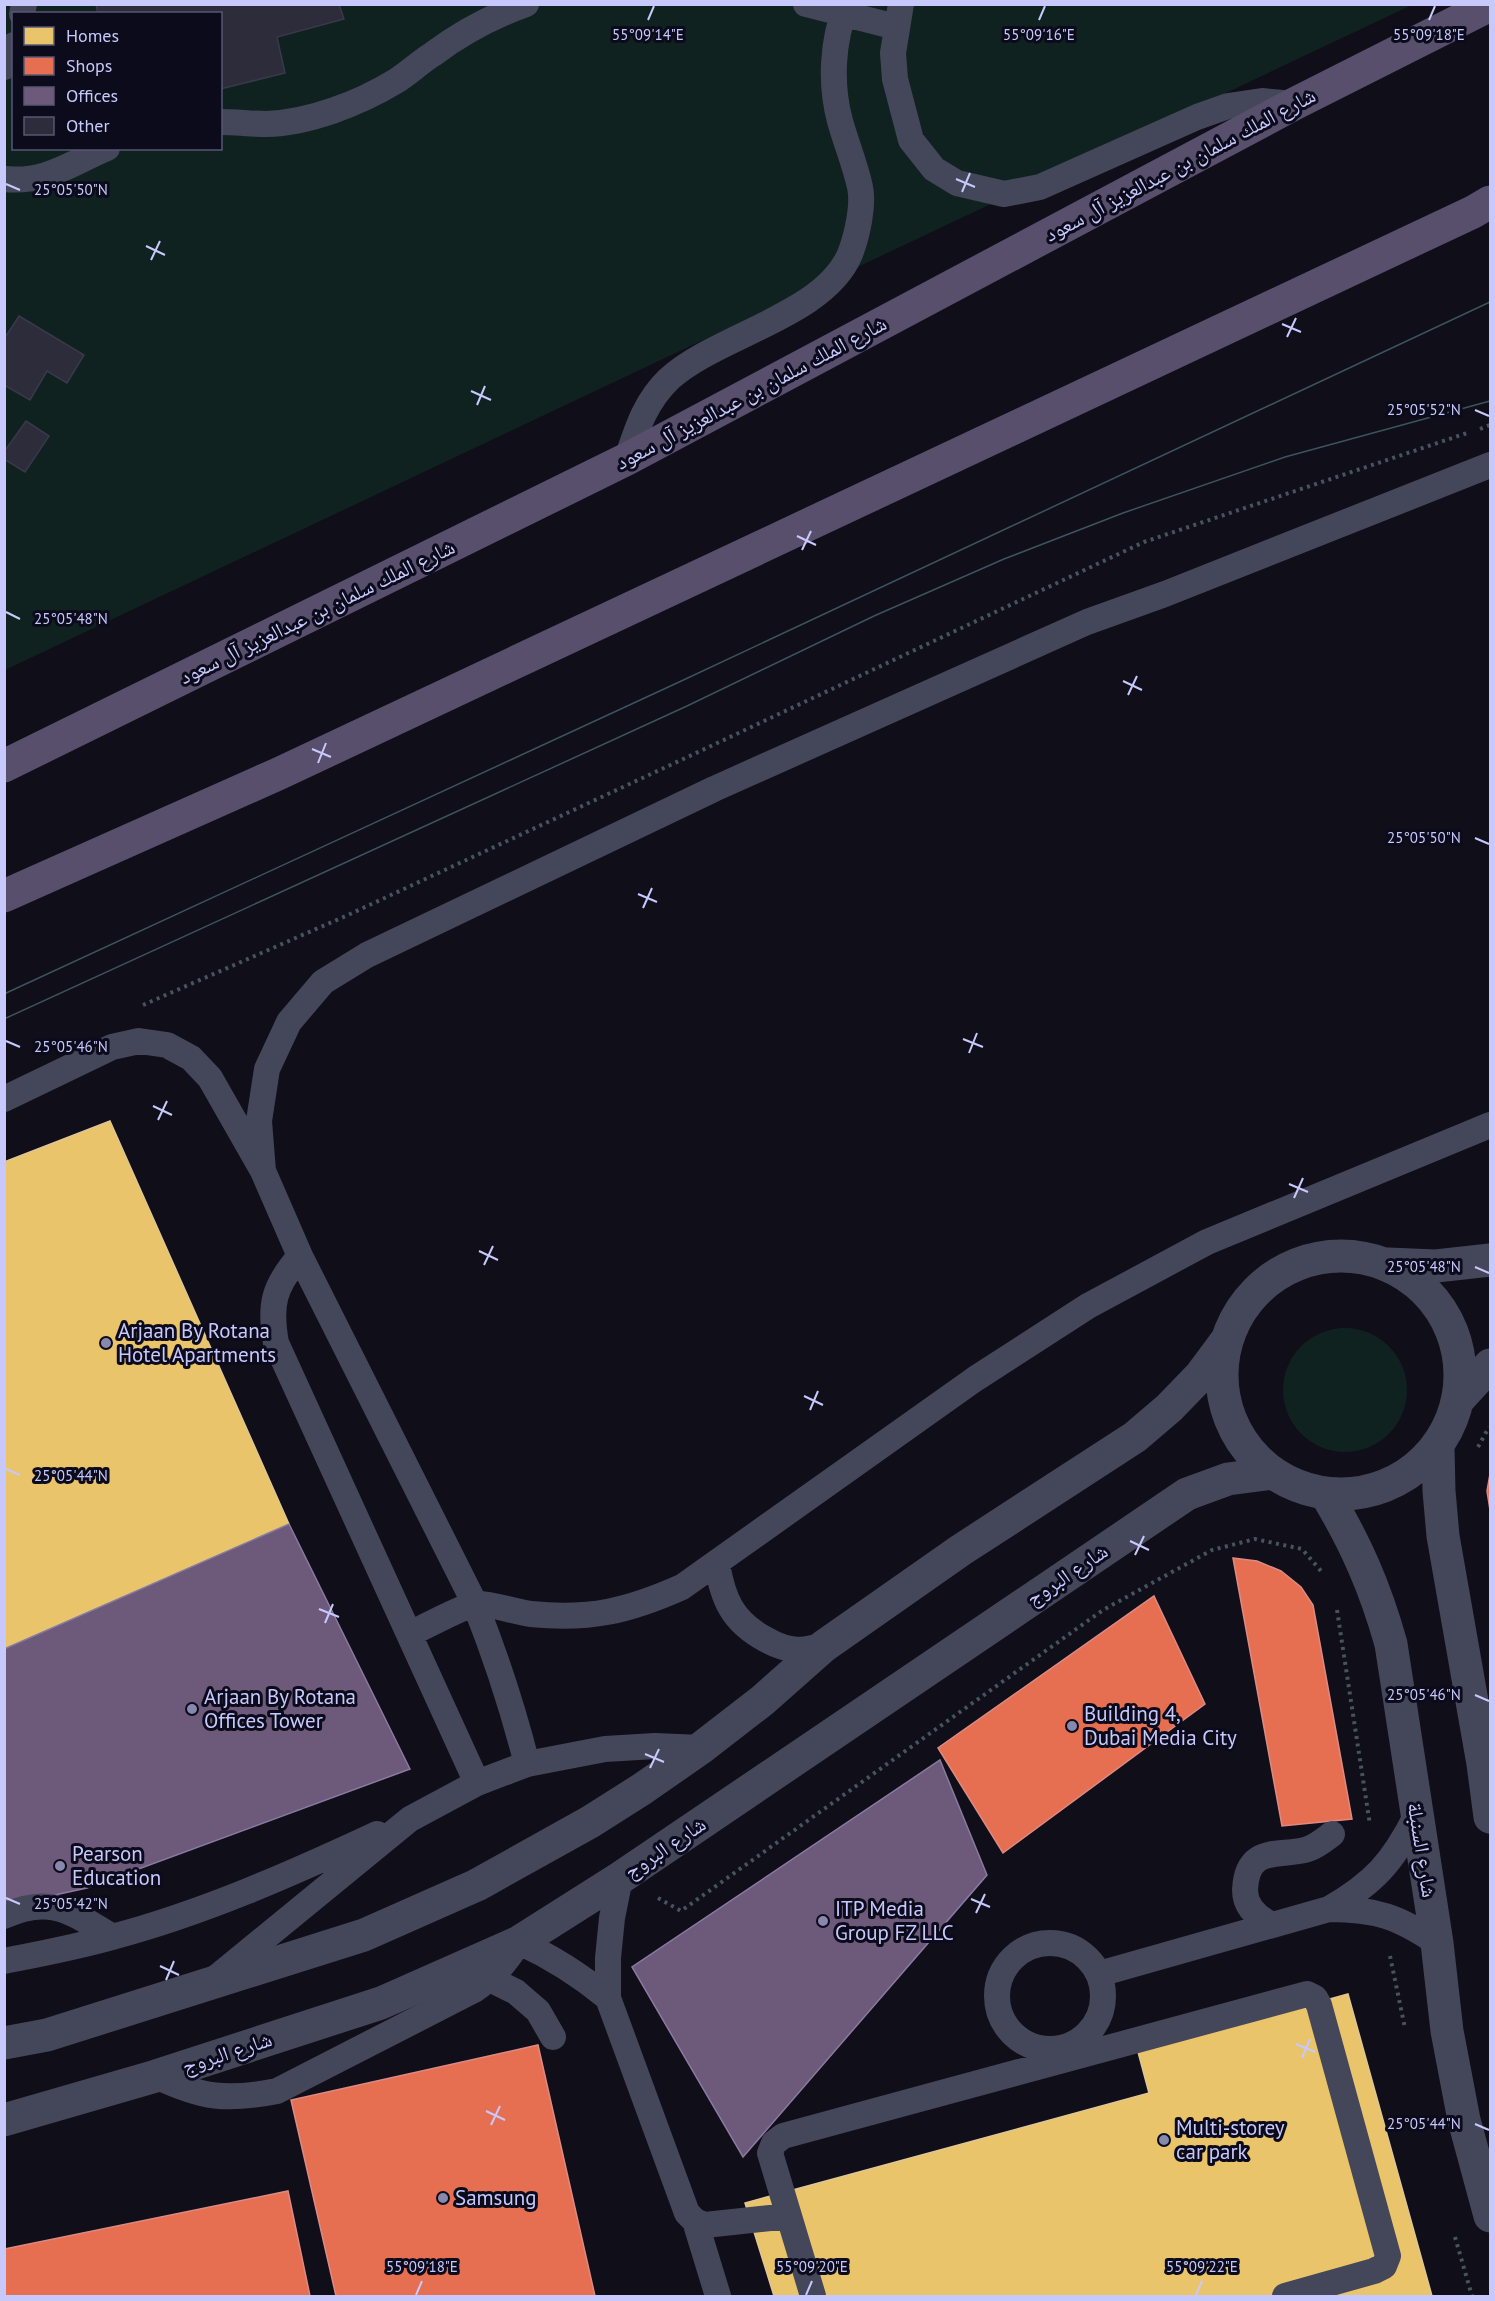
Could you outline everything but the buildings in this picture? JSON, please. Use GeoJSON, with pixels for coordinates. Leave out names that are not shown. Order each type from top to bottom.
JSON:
{"type":"FeatureCollection","features":[{"type":"Feature","properties":{"kind":"main road","name":"شارع الملك سلمان بن عبدالعزيز آل سعود"},"geometry":{"type":"LineString","coordinates":[[7,770],[627,459],[1294,104],[1491,5]]}},
{"type":"Feature","properties":{"kind":"main road"},"geometry":{"type":"LineString","coordinates":[[4,896],[278,774],[1485,207]]}},
{"type":"Feature","properties":{"kind":"street"},"geometry":{"type":"LineString","coordinates":[[4,2043],[48,2035],[364,1935],[477,1885],[590,1822],[701,1748],[763,1700],[824,1646],[961,1550],[1135,1437],[1200,1377],[1226,1341],[1244,1306],[1272,1278],[1307,1261],[1347,1256],[1386,1264],[1436,1266],[1491,1260]]}},
{"type":"Feature","properties":{"kind":"street"},"geometry":{"type":"LineString","coordinates":[[1226,1341],[1222,1371],[1224,1400],[1234,1428],[1250,1452],[1272,1473],[1298,1487],[1326,1494],[1368,1492],[1407,1476],[1438,1447],[1451,1424],[1459,1399],[1461,1366],[1453,1334],[1438,1304],[1414,1281],[1386,1264]]}},
{"type":"Feature","properties":{"kind":"street"},"geometry":{"type":"LineString","coordinates":[[1459,1399],[1491,1365]]}},
{"type":"Feature","properties":{"kind":"street"},"geometry":{"type":"LineString","coordinates":[[1438,1447],[1438,1491],[1443,1536],[1487,1763],[1491,1817]]}},
{"type":"Feature","properties":{"kind":"street","name":"شارع البروج"},"geometry":{"type":"LineString","coordinates":[[4,2120],[156,2076],[381,2003],[472,1980],[519,1942],[620,1878],[1187,1494],[1228,1479],[1272,1473]]}},
{"type":"Feature","properties":{"kind":"street","name":"شارع السنبلة"},"geometry":{"type":"LineString","coordinates":[[1326,1494],[1365,1565],[1391,1644],[1437,1943],[1447,2031],[1464,2120],[1491,2216]]}},
{"type":"Feature","properties":{"kind":"lane"},"geometry":{"type":"LineString","coordinates":[[222,122],[268,124],[314,116],[357,101],[397,81],[470,30],[526,4]]}},
{"type":"Feature","properties":{"kind":"lane"},"geometry":{"type":"LineString","coordinates":[[806,4],[898,16],[893,53],[895,78],[911,140],[934,169],[957,183],[1004,194],[1040,187],[1197,117],[1228,106],[1262,102],[1294,104]]}},
{"type":"Feature","properties":{"kind":"lane"},"geometry":{"type":"LineString","coordinates":[[627,459],[644,411],[669,380],[701,357],[802,304],[829,284],[849,256],[859,227],[861,189],[840,120],[834,86],[836,49],[845,9]]}},
{"type":"Feature","properties":{"kind":"lane"},"geometry":{"type":"LineString","coordinates":[[4,67],[12,49]]}},
{"type":"Feature","properties":{"kind":"lane"},"geometry":{"type":"LineString","coordinates":[[4,179],[23,181],[57,173],[102,150]]}},
{"type":"Feature","properties":{"kind":"lane"},"geometry":{"type":"LineString","coordinates":[[263,1172],[259,1121],[267,1069],[289,1022],[323,982],[368,955],[714,789],[1087,622],[1165,594],[1491,465]]}},
{"type":"Feature","properties":{"kind":"lane"},"geometry":{"type":"LineString","coordinates":[[4,1099],[112,1047],[139,1041],[166,1045],[191,1058],[210,1078],[263,1172],[300,1256],[475,1604],[496,1656],[527,1764]]}},
{"type":"Feature","properties":{"kind":"lane"},"geometry":{"type":"LineString","coordinates":[[410,1634],[475,1604],[562,1617],[604,1614],[644,1604],[672,1591],[717,1564],[975,1379],[1088,1306],[1207,1242],[1491,1125]]}},
{"type":"Feature","properties":{"kind":"lane"},"geometry":{"type":"LineString","coordinates":[[300,1256],[285,1274],[275,1296],[272,1320],[276,1343],[477,1783]]}},
{"type":"Feature","properties":{"kind":"lane"},"geometry":{"type":"LineString","coordinates":[[717,1564],[722,1590],[733,1614],[750,1632],[773,1644],[798,1650],[824,1646]]}},
{"type":"Feature","properties":{"kind":"lane"},"geometry":{"type":"LineString","coordinates":[[4,1961],[113,1937],[214,1903],[313,1864],[410,1819],[477,1783],[527,1764],[605,1749],[655,1746],[701,1748]]}},
{"type":"Feature","properties":{"kind":"lane"},"geometry":{"type":"LineString","coordinates":[[1099,1974],[1329,1909],[1355,1894],[1377,1876],[1400,1848],[1416,1816]]}},
{"type":"Feature","properties":{"kind":"lane"},"geometry":{"type":"LineString","coordinates":[[208,1984],[410,1819]]}},
{"type":"Feature","properties":{"kind":"lane"},"geometry":{"type":"LineString","coordinates":[[1272,1925],[1260,1918],[1251,1908],[1245,1896],[1250,1869],[1258,1859],[1270,1853],[1310,1849],[1332,1834]]}},
{"type":"Feature","properties":{"kind":"lane"},"geometry":{"type":"LineString","coordinates":[[620,1878],[612,1918],[608,1958],[608,1998],[682,2204],[695,2221],[705,2225],[789,2216]]}},
{"type":"Feature","properties":{"kind":"lane"},"geometry":{"type":"LineString","coordinates":[[4,1916],[20,1909],[41,1905],[62,1908],[113,1937]]}},
{"type":"Feature","properties":{"kind":"lane"},"geometry":{"type":"LineString","coordinates":[[1329,1909],[1355,1909],[1381,1913],[1411,1925],[1437,1943]]}},
{"type":"Feature","properties":{"kind":"lane"},"geometry":{"type":"LineString","coordinates":[[519,1942],[551,1957],[580,1975],[608,1998]]}},
{"type":"Feature","properties":{"kind":"lane"},"geometry":{"type":"LineString","coordinates":[[1044,1943],[1062,1944],[1077,1950],[1090,1960],[1099,1974],[1104,1993],[1102,2012],[1093,2029],[1070,2052],[1039,2049],[1023,2042],[1010,2032],[1001,2018],[997,2002],[998,1984],[1004,1970],[1014,1957],[1028,1947],[1044,1943]]}},
{"type":"Feature","properties":{"kind":"lane"},"geometry":{"type":"LineString","coordinates":[[156,2076],[184,2090],[215,2097],[247,2097],[278,2091],[472,1980],[516,1992],[538,2012],[553,2037]]}},
{"type":"Feature","properties":{"kind":"lane"},"geometry":{"type":"LineString","coordinates":[[813,2296],[770,2153],[774,2143],[783,2136],[1070,2052],[1307,1994],[1315,1998],[1319,2005],[1388,2256],[1384,2266],[1374,2271],[1285,2296]]}},
{"type":"Feature","properties":{"kind":"lane"},"geometry":{"type":"LineString","coordinates":[[695,2221],[718,2296]]}},
{"type":"Feature","properties":{"kind":"path"},"geometry":{"type":"LineString","coordinates":[[133,1009],[348,915],[1144,542],[1491,425]]}},
{"type":"Feature","properties":{"kind":"path"},"geometry":{"type":"LineString","coordinates":[[620,1878],[681,1911],[1103,1610],[1212,1550],[1255,1539],[1302,1549],[1324,1574]]}},
{"type":"Feature","properties":{"kind":"path"},"geometry":{"type":"LineString","coordinates":[[1335,1603],[1345,1655],[1377,1876]]}},
{"type":"Feature","properties":{"kind":"path"},"geometry":{"type":"LineString","coordinates":[[1381,1913],[1407,2037]]}},
{"type":"Feature","properties":{"kind":"green space"},"geometry":{"type":"Polygon","coordinates":[[[4,5],[1412,5],[5,670],[4,5]]]}},
{"type":"Feature","properties":{"kind":"green space"},"geometry":{"type":"Polygon","coordinates":[[[1345,1328],[1369,1333],[1389,1346],[1402,1366],[1407,1390],[1402,1414],[1389,1434],[1369,1447],[1345,1452],[1321,1447],[1301,1434],[1288,1414],[1283,1390],[1288,1366],[1301,1346],[1321,1333],[1345,1328]]]}},
{"type":"Feature","properties":{"kind":"tram line"},"geometry":{"type":"LineString","coordinates":[[4,994],[677,683],[1490,302]]}},
{"type":"Feature","properties":{"kind":"tram line"},"geometry":{"type":"LineString","coordinates":[[4,1019],[687,706],[874,616],[1004,559],[1123,513],[1285,457],[1490,401]]}},
{"type":"Feature","properties":{"kind":"place","name":"Arjaan By Rotana Hotel Apartments"},"geometry":{"type":"Point","coordinates":[106,1343]}},
{"type":"Feature","properties":{"kind":"place","name":"Arjaan By Rotana Offices Tower"},"geometry":{"type":"Point","coordinates":[192,1709]}},
{"type":"Feature","properties":{"kind":"place","name":"Building 4, Dubai Media City"},"geometry":{"type":"Point","coordinates":[1072,1726]}},
{"type":"Feature","properties":{"kind":"place","name":"Pearson Education"},"geometry":{"type":"Point","coordinates":[60,1866]}},
{"type":"Feature","properties":{"kind":"place","name":"ITP Media Group FZ LLC"},"geometry":{"type":"Point","coordinates":[823,1921]}},
{"type":"Feature","properties":{"kind":"place","name":"Multi-storey car park"},"geometry":{"type":"Point","coordinates":[1164,2140]}},
{"type":"Feature","properties":{"kind":"place","name":"Samsung"},"geometry":{"type":"Point","coordinates":[443,2198]}}]}
